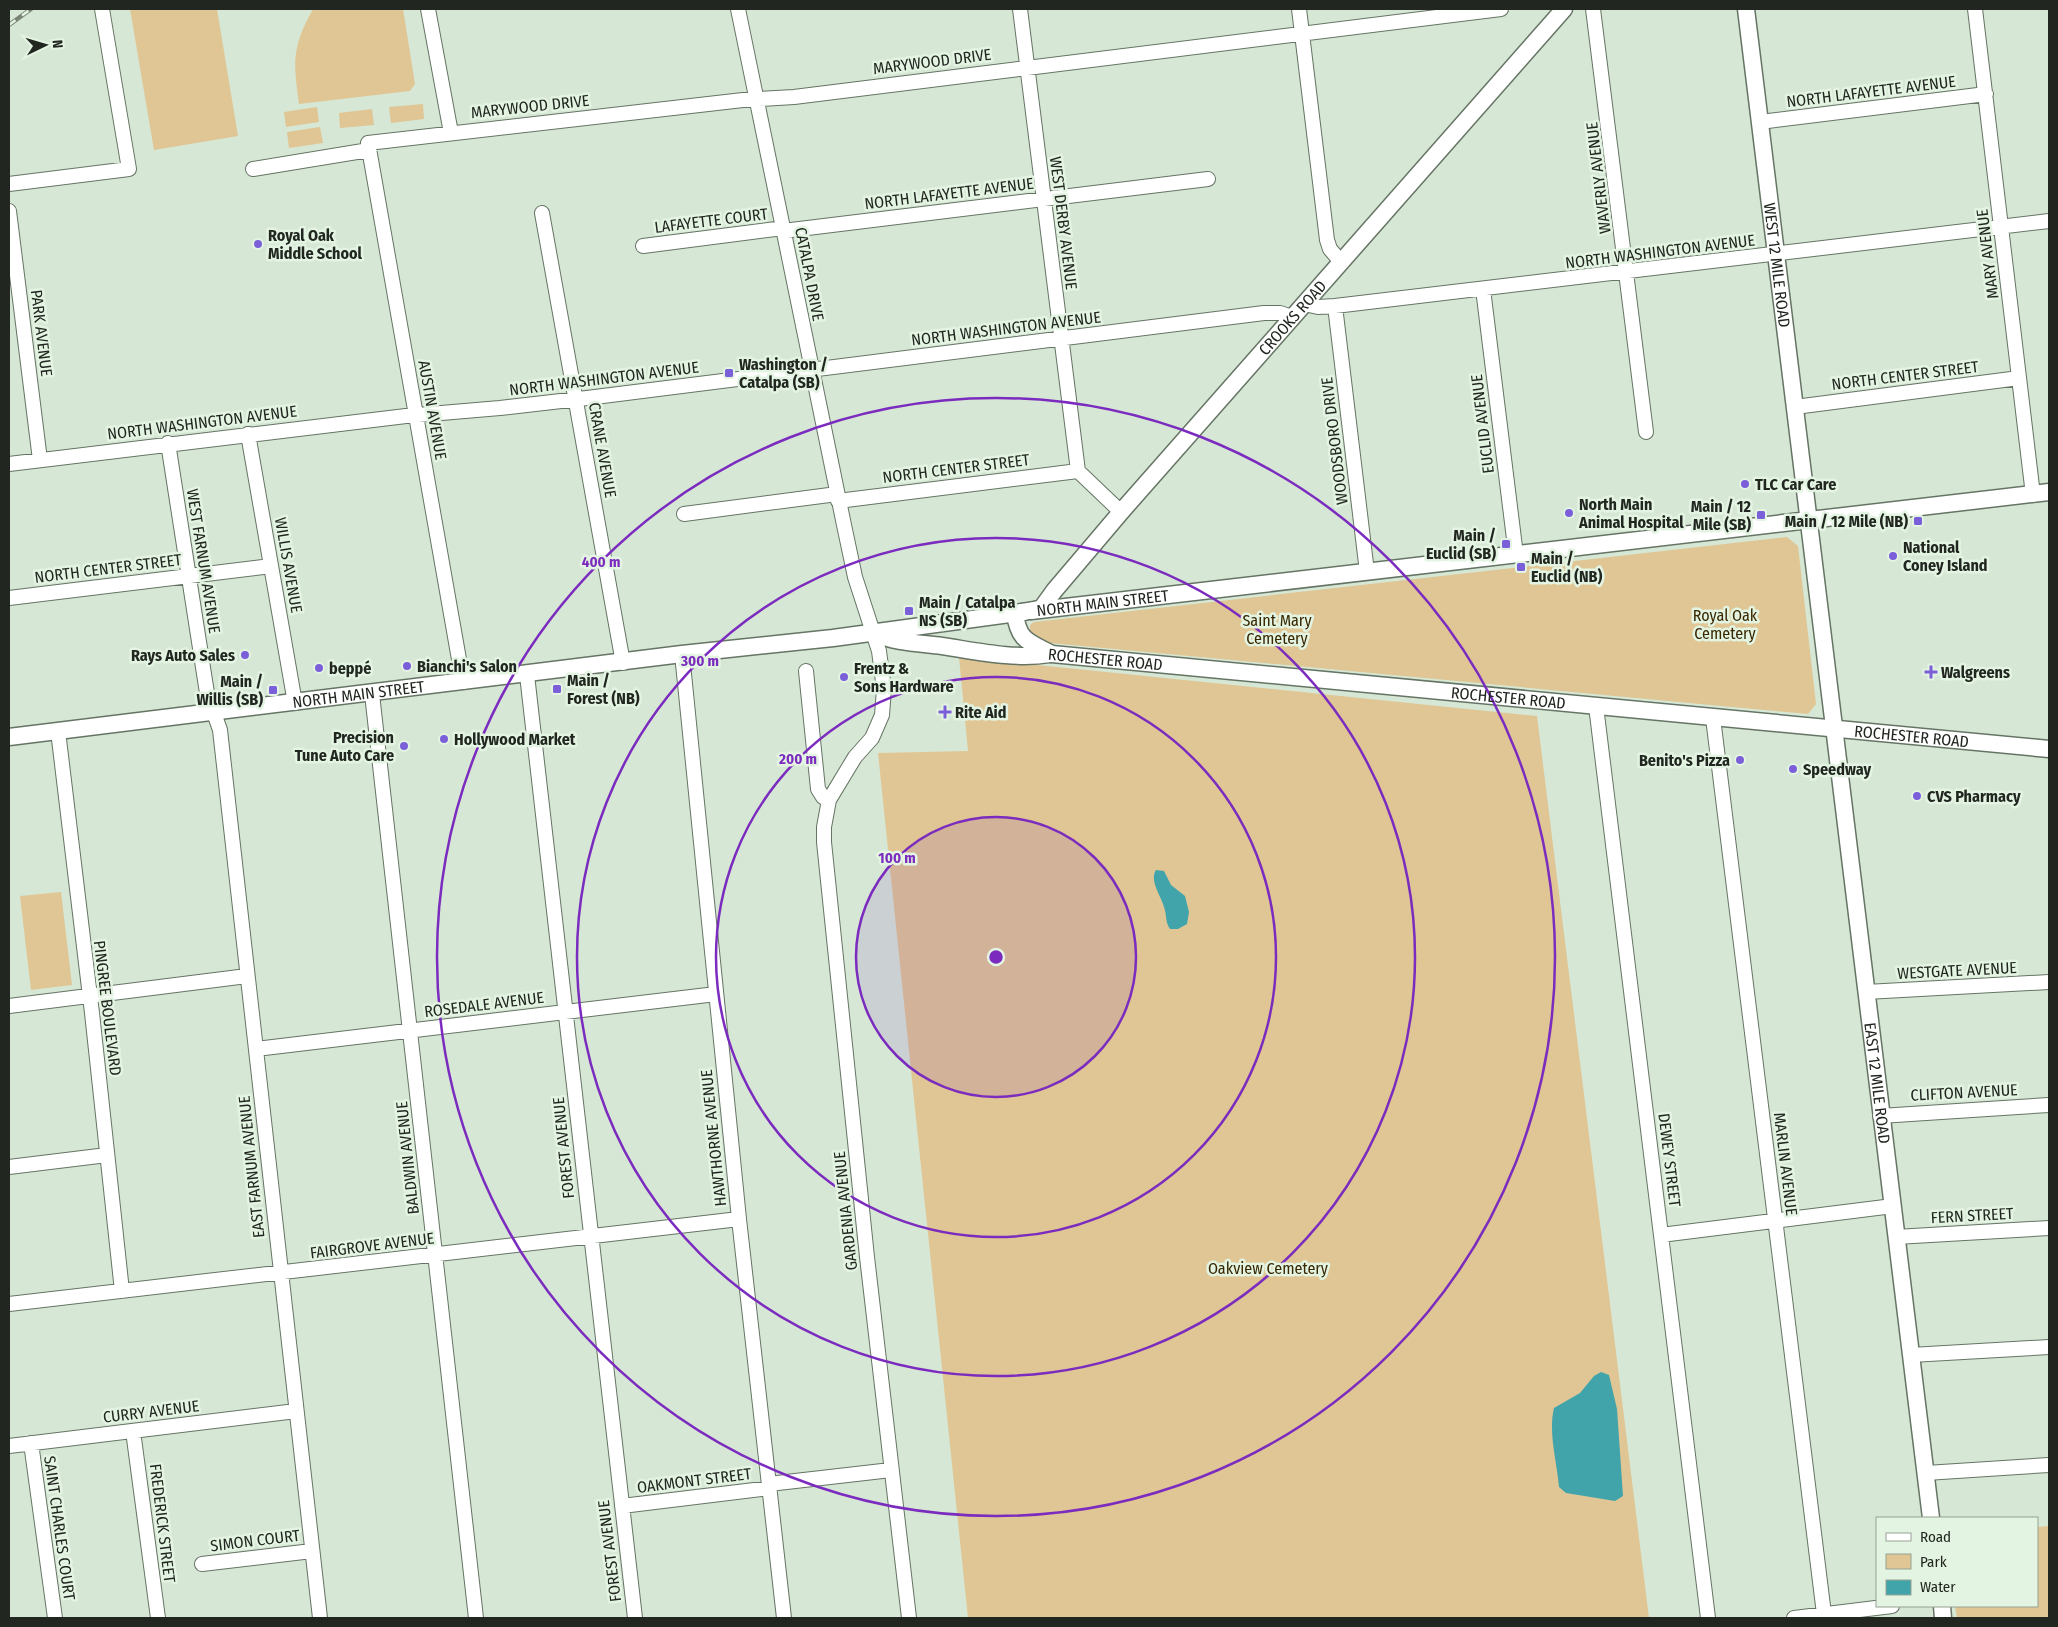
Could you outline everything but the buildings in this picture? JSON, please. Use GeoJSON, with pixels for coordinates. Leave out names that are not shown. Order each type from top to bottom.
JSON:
{"type":"FeatureCollection","features":[{"type":"Feature","properties":{"kind":"main road","name":"WEST 12 MILE ROAD"},"geometry":{"type":"LineString","coordinates":[[1746,9],[1808,521]]}},
{"type":"Feature","properties":{"kind":"main road","name":"CROOKS ROAD"},"geometry":{"type":"LineString","coordinates":[[1041,609],[1121,512],[1341,262],[1556,11]]}},
{"type":"Feature","properties":{"kind":"main road","name":"NORTH MAIN STREET"},"geometry":{"type":"LineString","coordinates":[[1041,609],[2041,494]]}},
{"type":"Feature","properties":{"kind":"main road","name":"EAST 12 MILE ROAD"},"geometry":{"type":"LineString","coordinates":[[1808,521],[1931,1517]]}},
{"type":"Feature","properties":{"kind":"main road"},"geometry":{"type":"LineString","coordinates":[[1015,613],[1041,609]]}},
{"type":"Feature","properties":{"kind":"main road","name":"NORTH MAIN STREET"},"geometry":{"type":"LineString","coordinates":[[9,737],[372,694],[682,654],[873,633],[1015,613]]}},
{"type":"Feature","properties":{"kind":"main road","name":"ROCHESTER ROAD"},"geometry":{"type":"LineString","coordinates":[[1015,613],[1018,630],[1025,640],[1052,654],[2049,749]]}},
{"type":"Feature","properties":{"kind":"main road"},"geometry":{"type":"LineString","coordinates":[[873,633],[894,641],[984,652],[1038,656],[1052,654]]}},
{"type":"Feature","properties":{"kind":"street"},"geometry":{"type":"LineString","coordinates":[[9,184],[129,169],[102,9]]}},
{"type":"Feature","properties":{"kind":"street"},"geometry":{"type":"LineString","coordinates":[[428,9],[451,133]]}},
{"type":"Feature","properties":{"kind":"street","name":"CATALPA DRIVE"},"geometry":{"type":"LineString","coordinates":[[738,9],[848,545],[873,633]]}},
{"type":"Feature","properties":{"kind":"street","name":"WEST DERBY AVENUE"},"geometry":{"type":"LineString","coordinates":[[1020,9],[1078,471]]}},
{"type":"Feature","properties":{"kind":"street"},"geometry":{"type":"LineString","coordinates":[[1300,9],[1327,240],[1330,249],[1341,262]]}},
{"type":"Feature","properties":{"kind":"street","name":"MARYWOOD DRIVE"},"geometry":{"type":"LineString","coordinates":[[253,169],[451,133],[794,97],[1501,9]]}},
{"type":"Feature","properties":{"kind":"street","name":"WAVERLY AVENUE"},"geometry":{"type":"LineString","coordinates":[[1594,9],[1646,432]]}},
{"type":"Feature","properties":{"kind":"street","name":"MARY AVENUE"},"geometry":{"type":"LineString","coordinates":[[1976,9],[2020,378],[2041,494]]}},
{"type":"Feature","properties":{"kind":"street","name":"NORTH LAFAYETTE AVENUE"},"geometry":{"type":"LineString","coordinates":[[1760,122],[1986,94]]}},
{"type":"Feature","properties":{"kind":"street","name":"AUSTIN AVENUE"},"geometry":{"type":"LineString","coordinates":[[369,147],[463,682]]}},
{"type":"Feature","properties":{"kind":"street","name":"NORTH LAFAYETTE AVENUE"},"geometry":{"type":"LineString","coordinates":[[783,230],[1208,179]]}},
{"type":"Feature","properties":{"kind":"street","name":"PARK AVENUE"},"geometry":{"type":"LineString","coordinates":[[9,211],[40,460]]}},
{"type":"Feature","properties":{"kind":"street","name":"CRANE AVENUE"},"geometry":{"type":"LineString","coordinates":[[542,213],[623,663]]}},
{"type":"Feature","properties":{"kind":"street","name":"NORTH WASHINGTON AVENUE"},"geometry":{"type":"LineString","coordinates":[[1304,304],[1318,307],[1335,306],[2049,221]]}},
{"type":"Feature","properties":{"kind":"street","name":"LAFAYETTE COURT"},"geometry":{"type":"LineString","coordinates":[[643,246],[783,230]]}},
{"type":"Feature","properties":{"kind":"street","name":"EUCLID AVENUE"},"geometry":{"type":"LineString","coordinates":[[1483,289],[1516,555]]}},
{"type":"Feature","properties":{"kind":"street","name":"WOODSBORO DRIVE"},"geometry":{"type":"LineString","coordinates":[[1335,306],[1367,572]]}},
{"type":"Feature","properties":{"kind":"street","name":"NORTH WASHINGTON AVENUE"},"geometry":{"type":"LineString","coordinates":[[9,464],[168,443],[576,399],[1264,313],[1280,313],[1292,317]]}},
{"type":"Feature","properties":{"kind":"street","name":"NORTH CENTER STREET"},"geometry":{"type":"LineString","coordinates":[[1795,406],[2020,378]]}},
{"type":"Feature","properties":{"kind":"street","name":"WILLIS AVENUE"},"geometry":{"type":"LineString","coordinates":[[248,434],[295,702]]}},
{"type":"Feature","properties":{"kind":"street","name":"WEST FARNUM AVENUE"},"geometry":{"type":"LineString","coordinates":[[168,443],[208,693],[214,713]]}},
{"type":"Feature","properties":{"kind":"street"},"geometry":{"type":"LineString","coordinates":[[1078,471],[1121,512]]}},
{"type":"Feature","properties":{"kind":"street","name":"NORTH CENTER STREET"},"geometry":{"type":"LineString","coordinates":[[684,514],[1078,471]]}},
{"type":"Feature","properties":{"kind":"street","name":"NORTH CENTER STREET"},"geometry":{"type":"LineString","coordinates":[[9,598],[271,566]]}},
{"type":"Feature","properties":{"kind":"street","name":"GARDENIA AVENUE"},"geometry":{"type":"LineString","coordinates":[[873,633],[879,651],[882,671],[884,699],[882,715],[872,738],[855,757],[829,800],[824,827],[824,842],[867,1257],[908,1618]]}},
{"type":"Feature","properties":{"kind":"street","name":"HAWTHORNE AVENUE"},"geometry":{"type":"LineString","coordinates":[[682,654],[739,1218],[784,1618]]}},
{"type":"Feature","properties":{"kind":"street"},"geometry":{"type":"LineString","coordinates":[[806,671],[818,789],[823,797],[829,800]]}},
{"type":"Feature","properties":{"kind":"street","name":"FOREST AVENUE"},"geometry":{"type":"LineString","coordinates":[[527,674],[635,1618]]}},
{"type":"Feature","properties":{"kind":"street","name":"BALDWIN AVENUE"},"geometry":{"type":"LineString","coordinates":[[372,694],[476,1618]]}},
{"type":"Feature","properties":{"kind":"street","name":"DEWEY STREET"},"geometry":{"type":"LineString","coordinates":[[1596,706],[1708,1618]]}},
{"type":"Feature","properties":{"kind":"street","name":"EAST FARNUM AVENUE"},"geometry":{"type":"LineString","coordinates":[[214,713],[220,730],[320,1618]]}},
{"type":"Feature","properties":{"kind":"street","name":"MARLIN AVENUE"},"geometry":{"type":"LineString","coordinates":[[1713,718],[1824,1614]]}},
{"type":"Feature","properties":{"kind":"street","name":"PINGREE BOULEVARD"},"geometry":{"type":"LineString","coordinates":[[58,731],[122,1290]]}},
{"type":"Feature","properties":{"kind":"street"},"geometry":{"type":"LineString","coordinates":[[9,1006],[247,976]]}},
{"type":"Feature","properties":{"kind":"street","name":"WESTGATE AVENUE"},"geometry":{"type":"LineString","coordinates":[[1866,992],[2049,982]]}},
{"type":"Feature","properties":{"kind":"street","name":"ROSEDALE AVENUE"},"geometry":{"type":"LineString","coordinates":[[256,1049],[716,994]]}},
{"type":"Feature","properties":{"kind":"street","name":"CLIFTON AVENUE"},"geometry":{"type":"LineString","coordinates":[[1880,1116],[2049,1105]]}},
{"type":"Feature","properties":{"kind":"street"},"geometry":{"type":"LineString","coordinates":[[9,1167],[107,1155]]}},
{"type":"Feature","properties":{"kind":"street"},"geometry":{"type":"LineString","coordinates":[[1661,1235],[1893,1206]]}},
{"type":"Feature","properties":{"kind":"street","name":"FAIRGROVE AVENUE"},"geometry":{"type":"LineString","coordinates":[[9,1304],[739,1218]]}},
{"type":"Feature","properties":{"kind":"street","name":"FERN STREET"},"geometry":{"type":"LineString","coordinates":[[1896,1238],[2049,1228]]}},
{"type":"Feature","properties":{"kind":"street"},"geometry":{"type":"LineString","coordinates":[[1911,1355],[2049,1347]]}},
{"type":"Feature","properties":{"kind":"street","name":"CURRY AVENUE"},"geometry":{"type":"LineString","coordinates":[[9,1446],[296,1411]]}},
{"type":"Feature","properties":{"kind":"street","name":"FREDERICK STREET"},"geometry":{"type":"LineString","coordinates":[[133,1431],[158,1618]]}},
{"type":"Feature","properties":{"kind":"street","name":"SAINT CHARLES COURT"},"geometry":{"type":"LineString","coordinates":[[31,1443],[55,1618]]}},
{"type":"Feature","properties":{"kind":"street"},"geometry":{"type":"LineString","coordinates":[[1926,1473],[2049,1465]]}},
{"type":"Feature","properties":{"kind":"street","name":"OAKMONT STREET"},"geometry":{"type":"LineString","coordinates":[[622,1506],[892,1470]]}},
{"type":"Feature","properties":{"kind":"street","name":"SIMON COURT"},"geometry":{"type":"LineString","coordinates":[[202,1564],[312,1550]]}},
{"type":"Feature","properties":{"kind":"street"},"geometry":{"type":"LineString","coordinates":[[1794,1618],[1884,1607]]}},
{"type":"Feature","properties":{"kind":"green space"},"geometry":{"type":"Polygon","coordinates":[[[130,9],[217,9],[238,136],[154,150],[130,9]]]}},
{"type":"Feature","properties":{"kind":"green space"},"geometry":{"type":"Polygon","coordinates":[[[313,9],[403,9],[415,84],[410,91],[299,104],[295,65],[296,55],[301,34],[313,9]]]}},
{"type":"Feature","properties":{"kind":"green space"},"geometry":{"type":"Polygon","coordinates":[[[423,104],[424,119],[391,123],[389,107],[423,104]]]}},
{"type":"Feature","properties":{"kind":"green space"},"geometry":{"type":"Polygon","coordinates":[[[317,107],[319,122],[286,127],[284,112],[317,107]]]}},
{"type":"Feature","properties":{"kind":"green space"},"geometry":{"type":"Polygon","coordinates":[[[372,109],[374,125],[340,128],[339,113],[372,109]]]}},
{"type":"Feature","properties":{"kind":"green space"},"geometry":{"type":"Polygon","coordinates":[[[320,127],[323,143],[289,148],[287,132],[320,127]]]}},
{"type":"Feature","properties":{"kind":"green space","name":"Royal Oak Cemetery"},"geometry":{"type":"Polygon","coordinates":[[[1787,537],[1798,546],[1816,704],[1808,714],[1050,643],[1030,637],[1030,625],[1034,622],[1787,537]]]}},
{"type":"Feature","properties":{"kind":"green space","name":"Oakview Cemetery"},"geometry":{"type":"Polygon","coordinates":[[[959,657],[1537,716],[1649,1618],[968,1618],[878,753],[968,751],[959,657]]]}},
{"type":"Feature","properties":{"kind":"green space"},"geometry":{"type":"Polygon","coordinates":[[[61,892],[72,985],[31,990],[20,896],[61,892]]]}},
{"type":"Feature","properties":{"kind":"green space"},"geometry":{"type":"Polygon","coordinates":[[[2049,1526],[2049,1618],[1957,1618],[1955,1607],[2038,1607],[2038,1527],[2049,1526]]]}},
{"type":"Feature","properties":{"kind":"water"},"geometry":{"type":"Polygon","coordinates":[[[1156,870],[1164,871],[1171,885],[1185,896],[1189,912],[1187,924],[1178,929],[1170,929],[1167,924],[1164,907],[1154,879],[1156,870]]]}},
{"type":"Feature","properties":{"kind":"water"},"geometry":{"type":"Polygon","coordinates":[[[1601,1372],[1609,1375],[1617,1409],[1623,1496],[1615,1501],[1566,1493],[1559,1487],[1554,1448],[1552,1418],[1554,1408],[1580,1393],[1594,1376],[1601,1372]]]}},
{"type":"Feature","properties":{"kind":"railway"},"geometry":{"type":"LineString","coordinates":[[9,25],[31,9]]}},
{"type":"Feature","properties":{"kind":"place","name":"Royal Oak Middle School"},"geometry":{"type":"Point","coordinates":[258,244]}},
{"type":"Feature","properties":{"kind":"place","name":"Washington / Catalpa (SB)"},"geometry":{"type":"Point","coordinates":[729,373]}},
{"type":"Feature","properties":{"kind":"place","name":"TLC Car Care"},"geometry":{"type":"Point","coordinates":[1745,484]}},
{"type":"Feature","properties":{"kind":"place","name":"North Main Animal Hospital"},"geometry":{"type":"Point","coordinates":[1569,513]}},
{"type":"Feature","properties":{"kind":"place","name":"Main / 12 Mile (SB)"},"geometry":{"type":"Point","coordinates":[1761,515]}},
{"type":"Feature","properties":{"kind":"place","name":"Main / 12 Mile (NB)"},"geometry":{"type":"Point","coordinates":[1918,521]}},
{"type":"Feature","properties":{"kind":"place","name":"Main / Euclid (SB)"},"geometry":{"type":"Point","coordinates":[1506,544]}},
{"type":"Feature","properties":{"kind":"place","name":"National Coney Island"},"geometry":{"type":"Point","coordinates":[1893,556]}},
{"type":"Feature","properties":{"kind":"place","name":"Main / Euclid (NB)"},"geometry":{"type":"Point","coordinates":[1521,567]}},
{"type":"Feature","properties":{"kind":"place","name":"Main / Catalpa NS (SB)"},"geometry":{"type":"Point","coordinates":[909,611]}},
{"type":"Feature","properties":{"kind":"place","name":"Rays Auto Sales"},"geometry":{"type":"Point","coordinates":[245,655]}},
{"type":"Feature","properties":{"kind":"place","name":"Bianchi's Salon"},"geometry":{"type":"Point","coordinates":[407,666]}},
{"type":"Feature","properties":{"kind":"place","name":"beppé"},"geometry":{"type":"Point","coordinates":[319,668]}},
{"type":"Feature","properties":{"kind":"place","name":"Walgreens"},"geometry":{"type":"Point","coordinates":[1931,672]}},
{"type":"Feature","properties":{"kind":"place","name":"Frentz & Sons Hardware"},"geometry":{"type":"Point","coordinates":[844,677]}},
{"type":"Feature","properties":{"kind":"place","name":"Main / Forest (NB)"},"geometry":{"type":"Point","coordinates":[557,689]}},
{"type":"Feature","properties":{"kind":"place","name":"Main / Willis (SB)"},"geometry":{"type":"Point","coordinates":[273,690]}},
{"type":"Feature","properties":{"kind":"place","name":"Rite Aid"},"geometry":{"type":"Point","coordinates":[945,712]}},
{"type":"Feature","properties":{"kind":"place","name":"Hollywood Market"},"geometry":{"type":"Point","coordinates":[444,739]}},
{"type":"Feature","properties":{"kind":"place","name":"Precision Tune Auto Care"},"geometry":{"type":"Point","coordinates":[404,746]}},
{"type":"Feature","properties":{"kind":"place","name":"Benito's Pizza"},"geometry":{"type":"Point","coordinates":[1740,760]}},
{"type":"Feature","properties":{"kind":"place","name":"Speedway"},"geometry":{"type":"Point","coordinates":[1793,769]}},
{"type":"Feature","properties":{"kind":"place","name":"CVS Pharmacy"},"geometry":{"type":"Point","coordinates":[1917,796]}},
{"type":"Feature","properties":{"kind":"park label","name":"Saint Mary Cemetery"},"geometry":{"type":"Point","coordinates":[1277,629]}}]}
